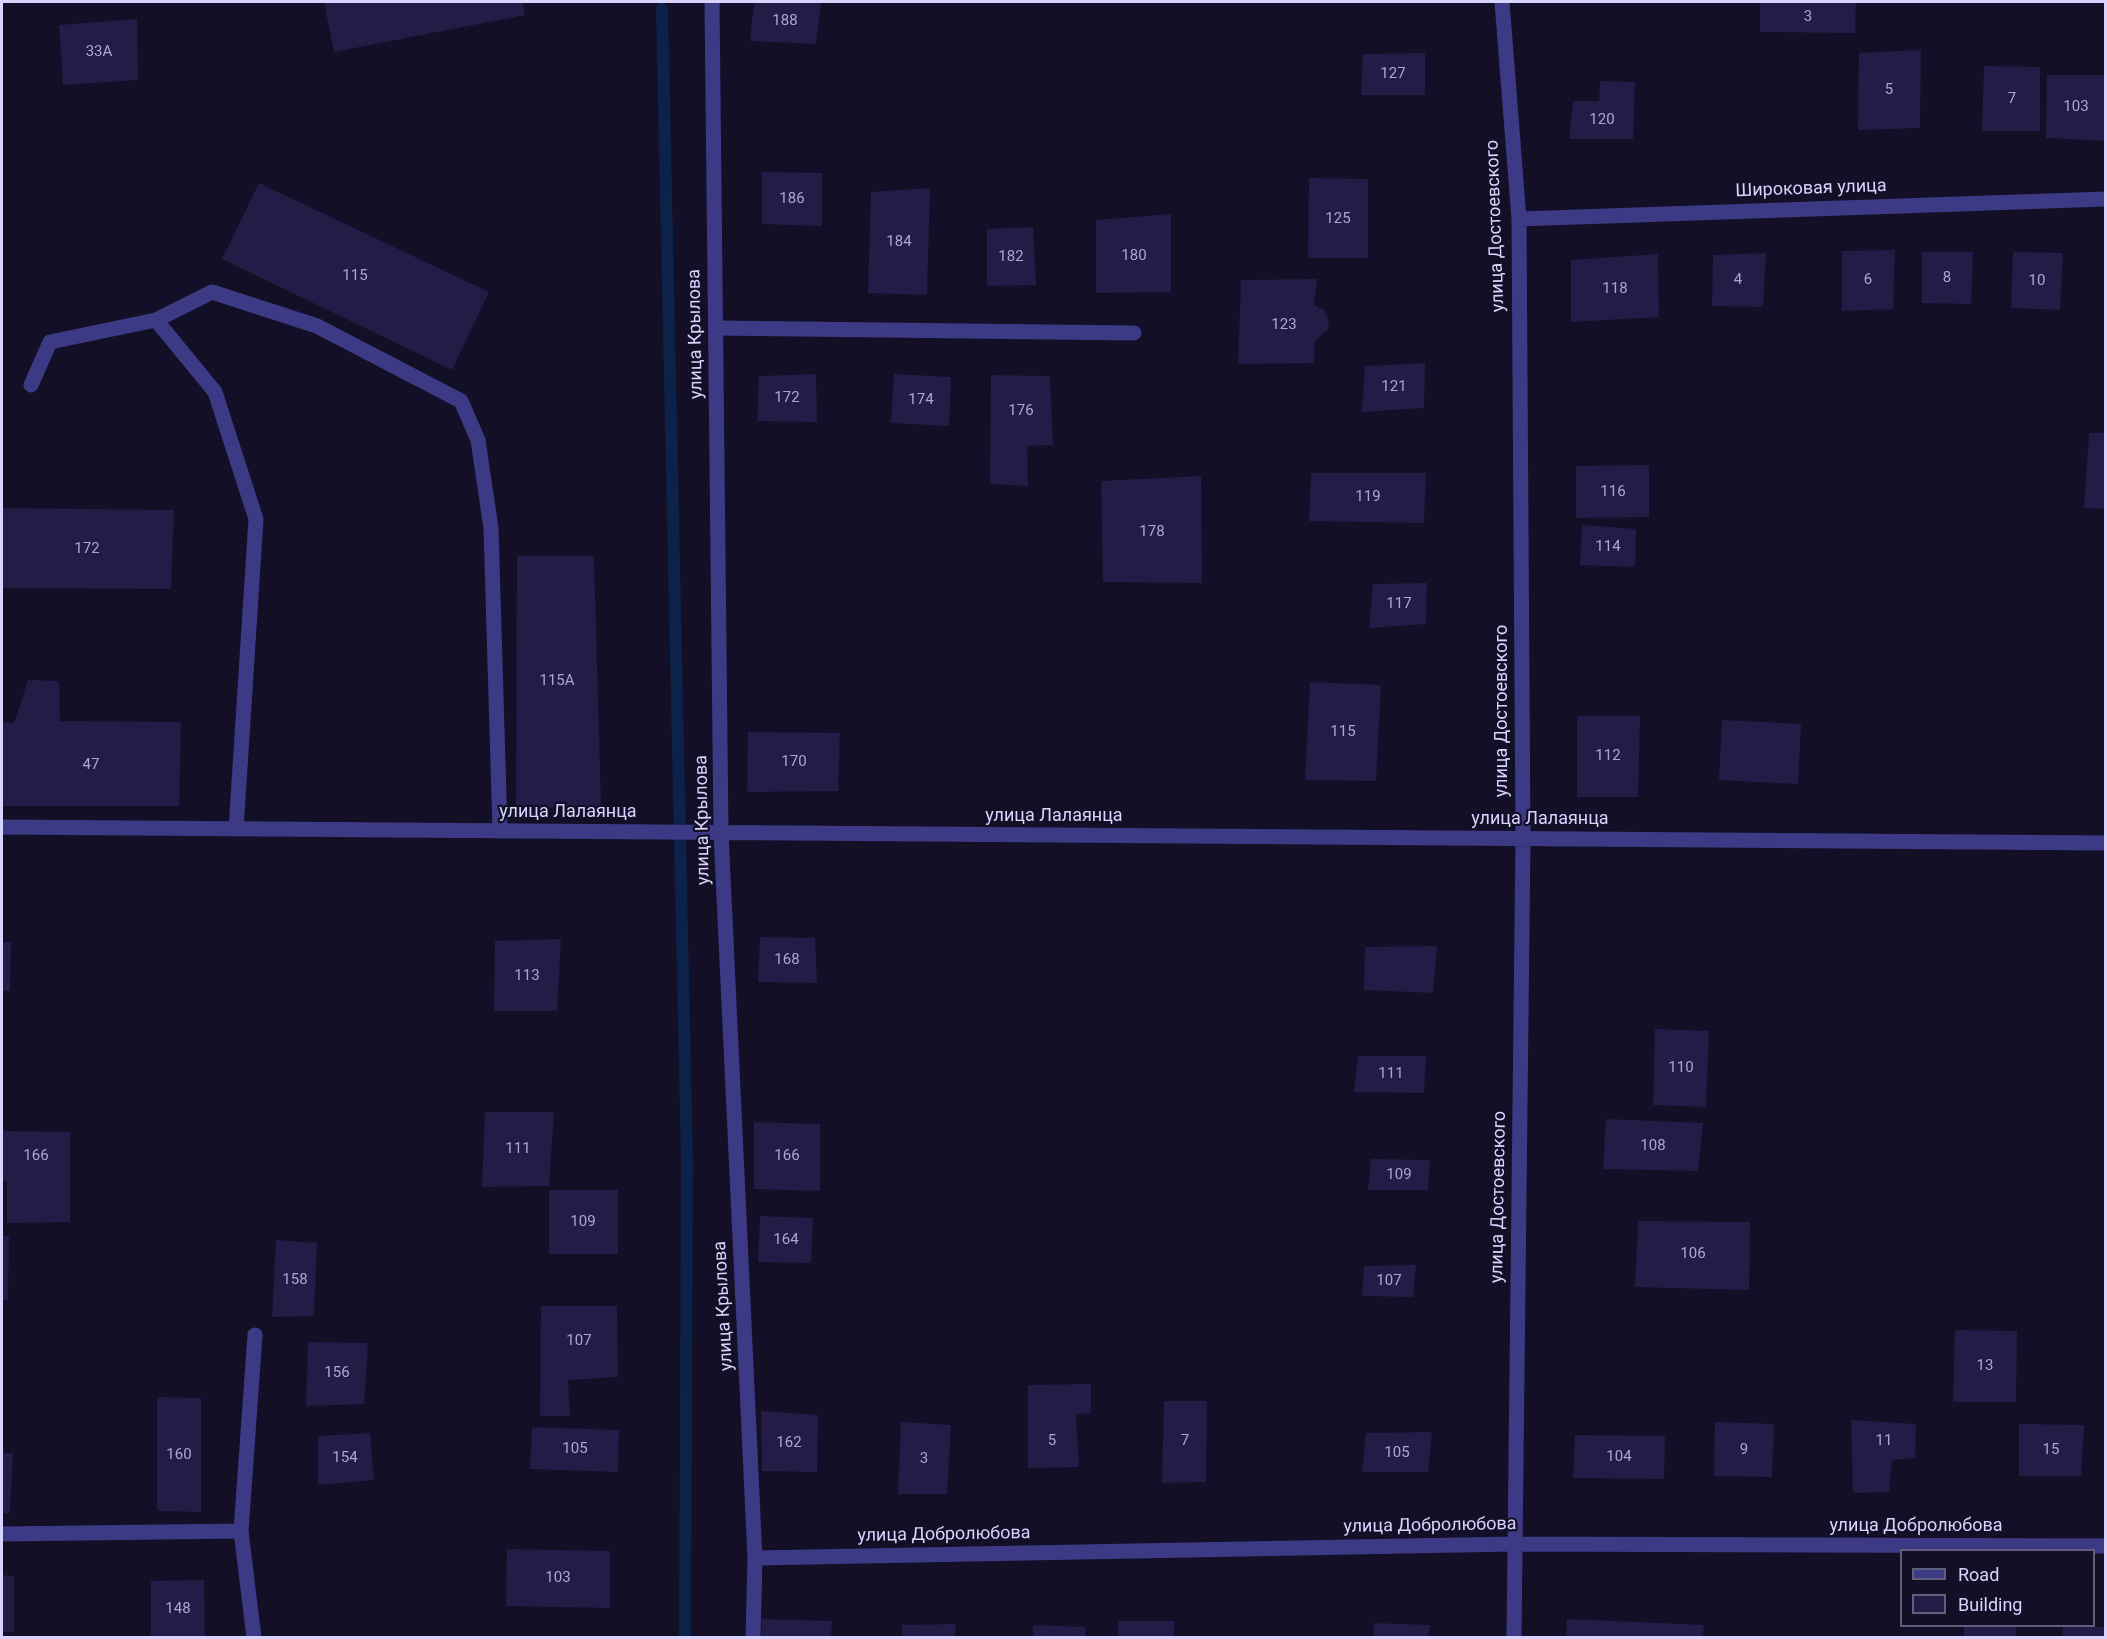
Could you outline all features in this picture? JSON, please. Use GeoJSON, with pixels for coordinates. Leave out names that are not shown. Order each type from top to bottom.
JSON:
{"type":"FeatureCollection","features":[{"type":"Feature","properties":{"kind":"street","name":"улица Крылова"},"geometry":{"type":"LineString","coordinates":[[712,2],[721,833],[755,1558],[753,1638]]}},
{"type":"Feature","properties":{"kind":"street","name":"улица Достоевского"},"geometry":{"type":"LineString","coordinates":[[1502,2],[1519,219],[1523,839],[1514,1638]]}},
{"type":"Feature","properties":{"kind":"street","name":"Широковая улица"},"geometry":{"type":"LineString","coordinates":[[1519,219],[2106,199]]}},
{"type":"Feature","properties":{"kind":"street"},"geometry":{"type":"LineString","coordinates":[[32,385],[50,342],[156,320],[212,292],[317,326],[461,400],[478,440],[491,528],[500,831]]}},
{"type":"Feature","properties":{"kind":"street"},"geometry":{"type":"LineString","coordinates":[[156,320],[215,392],[256,519],[236,829]]}},
{"type":"Feature","properties":{"kind":"street"},"geometry":{"type":"LineString","coordinates":[[716,327],[1134,333]]}},
{"type":"Feature","properties":{"kind":"street","name":"улица Лалаянца"},"geometry":{"type":"LineString","coordinates":[[2,827],[2106,843]]}},
{"type":"Feature","properties":{"kind":"street"},"geometry":{"type":"LineString","coordinates":[[254,1638],[241,1531],[255,1335]]}},
{"type":"Feature","properties":{"kind":"street"},"geometry":{"type":"LineString","coordinates":[[2,1534],[241,1531]]}},
{"type":"Feature","properties":{"kind":"street","name":"улица Добролюбова"},"geometry":{"type":"LineString","coordinates":[[755,1558],[1514,1544],[2106,1546]]}},
{"type":"Feature","properties":{"kind":"building"},"geometry":{"type":"Polygon","coordinates":[[[324,2],[523,2],[525,15],[334,52],[324,2]]]}},
{"type":"Feature","properties":{"kind":"building"},"geometry":{"type":"Polygon","coordinates":[[[754,2],[821,2],[816,44],[750,41],[754,2]]]}},
{"type":"Feature","properties":{"kind":"building"},"geometry":{"type":"Polygon","coordinates":[[[1760,2],[1856,2],[1855,33],[1760,32],[1760,2]]]}},
{"type":"Feature","properties":{"kind":"building"},"geometry":{"type":"Polygon","coordinates":[[[137,19],[138,80],[63,85],[59,25],[137,19]]]}},
{"type":"Feature","properties":{"kind":"building"},"geometry":{"type":"Polygon","coordinates":[[[1921,50],[1920,128],[1858,130],[1859,53],[1921,50]]]}},
{"type":"Feature","properties":{"kind":"building"},"geometry":{"type":"Polygon","coordinates":[[[1425,53],[1425,95],[1361,95],[1363,54],[1425,53]]]}},
{"type":"Feature","properties":{"kind":"building"},"geometry":{"type":"Polygon","coordinates":[[[1984,66],[2040,67],[2040,131],[1982,131],[1984,66]]]}},
{"type":"Feature","properties":{"kind":"building"},"geometry":{"type":"Polygon","coordinates":[[[2047,75],[2106,75],[2106,141],[2046,138],[2047,75]]]}},
{"type":"Feature","properties":{"kind":"building"},"geometry":{"type":"Polygon","coordinates":[[[1600,81],[1635,82],[1633,139],[1569,139],[1573,101],[1599,101],[1600,81]]]}},
{"type":"Feature","properties":{"kind":"building"},"geometry":{"type":"Polygon","coordinates":[[[762,172],[822,173],[822,226],[762,224],[762,172]]]}},
{"type":"Feature","properties":{"kind":"building"},"geometry":{"type":"Polygon","coordinates":[[[1309,178],[1368,179],[1368,258],[1308,258],[1309,178]]]}},
{"type":"Feature","properties":{"kind":"building"},"geometry":{"type":"Polygon","coordinates":[[[259,183],[489,292],[452,370],[222,259],[259,183]]]}},
{"type":"Feature","properties":{"kind":"building"},"geometry":{"type":"Polygon","coordinates":[[[930,188],[927,295],[868,293],[871,192],[930,188]]]}},
{"type":"Feature","properties":{"kind":"building"},"geometry":{"type":"Polygon","coordinates":[[[1171,214],[1171,292],[1096,293],[1096,220],[1171,214]]]}},
{"type":"Feature","properties":{"kind":"building"},"geometry":{"type":"Polygon","coordinates":[[[1033,227],[1036,285],[987,286],[987,229],[1033,227]]]}},
{"type":"Feature","properties":{"kind":"building"},"geometry":{"type":"Polygon","coordinates":[[[1895,250],[1893,309],[1842,311],[1842,251],[1895,250]]]}},
{"type":"Feature","properties":{"kind":"building"},"geometry":{"type":"Polygon","coordinates":[[[1922,252],[1973,252],[1971,304],[1922,303],[1922,252]]]}},
{"type":"Feature","properties":{"kind":"building"},"geometry":{"type":"Polygon","coordinates":[[[2013,252],[2063,253],[2060,310],[2011,308],[2013,252]]]}},
{"type":"Feature","properties":{"kind":"building"},"geometry":{"type":"Polygon","coordinates":[[[1766,253],[1763,307],[1712,306],[1713,255],[1766,253]]]}},
{"type":"Feature","properties":{"kind":"building"},"geometry":{"type":"Polygon","coordinates":[[[1658,254],[1659,317],[1571,322],[1571,260],[1658,254]]]}},
{"type":"Feature","properties":{"kind":"building"},"geometry":{"type":"Polygon","coordinates":[[[1317,279],[1314,305],[1324,310],[1329,321],[1328,329],[1315,341],[1314,363],[1238,364],[1241,280],[1317,279]]]}},
{"type":"Feature","properties":{"kind":"building"},"geometry":{"type":"Polygon","coordinates":[[[1425,363],[1424,408],[1362,412],[1365,366],[1425,363]]]}},
{"type":"Feature","properties":{"kind":"building"},"geometry":{"type":"Polygon","coordinates":[[[816,374],[817,422],[757,421],[759,376],[816,374]]]}},
{"type":"Feature","properties":{"kind":"building"},"geometry":{"type":"Polygon","coordinates":[[[894,374],[951,377],[949,426],[891,423],[894,374]]]}},
{"type":"Feature","properties":{"kind":"building"},"geometry":{"type":"Polygon","coordinates":[[[991,375],[1050,376],[1053,445],[1027,446],[1028,486],[990,484],[991,375]]]}},
{"type":"Feature","properties":{"kind":"building"},"geometry":{"type":"Polygon","coordinates":[[[2089,433],[2106,433],[2106,509],[2084,508],[2089,433]]]}},
{"type":"Feature","properties":{"kind":"building"},"geometry":{"type":"Polygon","coordinates":[[[1649,465],[1649,517],[1576,518],[1576,466],[1649,465]]]}},
{"type":"Feature","properties":{"kind":"building"},"geometry":{"type":"Polygon","coordinates":[[[1311,473],[1426,473],[1424,523],[1309,521],[1311,473]]]}},
{"type":"Feature","properties":{"kind":"building"},"geometry":{"type":"Polygon","coordinates":[[[1201,476],[1202,583],[1103,582],[1101,481],[1201,476]]]}},
{"type":"Feature","properties":{"kind":"building"},"geometry":{"type":"Polygon","coordinates":[[[2,508],[174,510],[171,589],[2,588],[2,508]]]}},
{"type":"Feature","properties":{"kind":"building"},"geometry":{"type":"Polygon","coordinates":[[[1582,525],[1636,529],[1635,567],[1580,565],[1582,525]]]}},
{"type":"Feature","properties":{"kind":"building"},"geometry":{"type":"Polygon","coordinates":[[[517,556],[594,556],[601,807],[516,808],[517,556]]]}},
{"type":"Feature","properties":{"kind":"building"},"geometry":{"type":"Polygon","coordinates":[[[1427,583],[1426,624],[1369,628],[1373,584],[1427,583]]]}},
{"type":"Feature","properties":{"kind":"building"},"geometry":{"type":"Polygon","coordinates":[[[28,680],[59,681],[60,721],[181,722],[179,806],[2,806],[2,722],[14,723],[28,680]]]}},
{"type":"Feature","properties":{"kind":"building"},"geometry":{"type":"Polygon","coordinates":[[[1310,682],[1381,685],[1376,781],[1305,780],[1310,682]]]}},
{"type":"Feature","properties":{"kind":"building"},"geometry":{"type":"Polygon","coordinates":[[[1577,716],[1640,716],[1638,797],[1577,797],[1577,716]]]}},
{"type":"Feature","properties":{"kind":"building"},"geometry":{"type":"Polygon","coordinates":[[[1722,720],[1801,724],[1798,784],[1719,780],[1722,720]]]}},
{"type":"Feature","properties":{"kind":"building"},"geometry":{"type":"Polygon","coordinates":[[[748,732],[840,733],[838,791],[747,792],[748,732]]]}},
{"type":"Feature","properties":{"kind":"building"},"geometry":{"type":"Polygon","coordinates":[[[760,937],[815,938],[817,983],[758,982],[760,937]]]}},
{"type":"Feature","properties":{"kind":"building"},"geometry":{"type":"Polygon","coordinates":[[[561,939],[557,1011],[494,1011],[495,941],[561,939]]]}},
{"type":"Feature","properties":{"kind":"building"},"geometry":{"type":"Polygon","coordinates":[[[2,942],[11,942],[10,991],[2,991],[2,942]]]}},
{"type":"Feature","properties":{"kind":"building"},"geometry":{"type":"Polygon","coordinates":[[[1437,946],[1433,993],[1364,990],[1365,947],[1437,946]]]}},
{"type":"Feature","properties":{"kind":"building"},"geometry":{"type":"Polygon","coordinates":[[[1655,1029],[1709,1031],[1706,1107],[1653,1105],[1655,1029]]]}},
{"type":"Feature","properties":{"kind":"building"},"geometry":{"type":"Polygon","coordinates":[[[1358,1056],[1426,1056],[1424,1093],[1354,1092],[1358,1056]]]}},
{"type":"Feature","properties":{"kind":"building"},"geometry":{"type":"Polygon","coordinates":[[[485,1112],[554,1112],[549,1186],[482,1187],[485,1112]]]}},
{"type":"Feature","properties":{"kind":"building"},"geometry":{"type":"Polygon","coordinates":[[[1606,1119],[1703,1123],[1698,1171],[1603,1169],[1606,1119]]]}},
{"type":"Feature","properties":{"kind":"building"},"geometry":{"type":"Polygon","coordinates":[[[754,1122],[820,1124],[820,1191],[754,1189],[754,1122]]]}},
{"type":"Feature","properties":{"kind":"building"},"geometry":{"type":"Polygon","coordinates":[[[2,1131],[70,1132],[70,1222],[7,1223],[7,1181],[2,1181],[2,1131]]]}},
{"type":"Feature","properties":{"kind":"building"},"geometry":{"type":"Polygon","coordinates":[[[1371,1159],[1430,1160],[1428,1190],[1368,1190],[1371,1159]]]}},
{"type":"Feature","properties":{"kind":"building"},"geometry":{"type":"Polygon","coordinates":[[[549,1190],[618,1190],[618,1254],[549,1254],[549,1190]]]}},
{"type":"Feature","properties":{"kind":"building"},"geometry":{"type":"Polygon","coordinates":[[[760,1216],[813,1218],[811,1263],[758,1262],[760,1216]]]}},
{"type":"Feature","properties":{"kind":"building"},"geometry":{"type":"Polygon","coordinates":[[[1638,1221],[1750,1222],[1749,1290],[1635,1287],[1638,1221]]]}},
{"type":"Feature","properties":{"kind":"building"},"geometry":{"type":"Polygon","coordinates":[[[2,1235],[9,1236],[8,1300],[2,1300],[2,1235]]]}},
{"type":"Feature","properties":{"kind":"building"},"geometry":{"type":"Polygon","coordinates":[[[276,1240],[317,1243],[314,1316],[272,1317],[276,1240]]]}},
{"type":"Feature","properties":{"kind":"building"},"geometry":{"type":"Polygon","coordinates":[[[1416,1265],[1413,1297],[1362,1296],[1364,1266],[1416,1265]]]}},
{"type":"Feature","properties":{"kind":"building"},"geometry":{"type":"Polygon","coordinates":[[[541,1306],[617,1306],[618,1377],[568,1380],[570,1416],[540,1416],[541,1306]]]}},
{"type":"Feature","properties":{"kind":"building"},"geometry":{"type":"Polygon","coordinates":[[[1955,1330],[2017,1331],[2016,1402],[1953,1402],[1955,1330]]]}},
{"type":"Feature","properties":{"kind":"building"},"geometry":{"type":"Polygon","coordinates":[[[308,1342],[368,1343],[364,1404],[306,1406],[308,1342]]]}},
{"type":"Feature","properties":{"kind":"building"},"geometry":{"type":"Polygon","coordinates":[[[1091,1384],[1091,1413],[1076,1414],[1079,1467],[1028,1468],[1028,1385],[1091,1384]]]}},
{"type":"Feature","properties":{"kind":"building"},"geometry":{"type":"Polygon","coordinates":[[[157,1397],[201,1398],[201,1512],[157,1511],[157,1397]]]}},
{"type":"Feature","properties":{"kind":"building"},"geometry":{"type":"Polygon","coordinates":[[[1164,1401],[1207,1401],[1206,1482],[1162,1483],[1164,1401]]]}},
{"type":"Feature","properties":{"kind":"building"},"geometry":{"type":"Polygon","coordinates":[[[761,1411],[818,1415],[817,1472],[762,1471],[761,1411]]]}},
{"type":"Feature","properties":{"kind":"building"},"geometry":{"type":"Polygon","coordinates":[[[1851,1420],[1916,1424],[1915,1458],[1892,1460],[1889,1492],[1853,1493],[1851,1420]]]}},
{"type":"Feature","properties":{"kind":"building"},"geometry":{"type":"Polygon","coordinates":[[[901,1422],[951,1425],[947,1494],[898,1494],[901,1422]]]}},
{"type":"Feature","properties":{"kind":"building"},"geometry":{"type":"Polygon","coordinates":[[[1715,1422],[1774,1424],[1772,1477],[1714,1476],[1715,1422]]]}},
{"type":"Feature","properties":{"kind":"building"},"geometry":{"type":"Polygon","coordinates":[[[2019,1424],[2084,1425],[2081,1476],[2019,1476],[2019,1424]]]}},
{"type":"Feature","properties":{"kind":"building"},"geometry":{"type":"Polygon","coordinates":[[[532,1427],[619,1430],[618,1472],[530,1469],[532,1427]]]}},
{"type":"Feature","properties":{"kind":"building"},"geometry":{"type":"Polygon","coordinates":[[[1432,1432],[1428,1472],[1362,1472],[1366,1433],[1432,1432]]]}},
{"type":"Feature","properties":{"kind":"building"},"geometry":{"type":"Polygon","coordinates":[[[370,1433],[374,1480],[318,1485],[318,1436],[370,1433]]]}},
{"type":"Feature","properties":{"kind":"building"},"geometry":{"type":"Polygon","coordinates":[[[1575,1435],[1665,1436],[1664,1479],[1573,1478],[1575,1435]]]}},
{"type":"Feature","properties":{"kind":"building"},"geometry":{"type":"Polygon","coordinates":[[[2,1453],[13,1453],[10,1513],[2,1513],[2,1453]]]}},
{"type":"Feature","properties":{"kind":"building"},"geometry":{"type":"Polygon","coordinates":[[[507,1549],[610,1551],[610,1608],[506,1606],[507,1549]]]}},
{"type":"Feature","properties":{"kind":"building"},"geometry":{"type":"Polygon","coordinates":[[[2,1575],[14,1576],[14,1632],[2,1632],[2,1575]]]}},
{"type":"Feature","properties":{"kind":"building"},"geometry":{"type":"Polygon","coordinates":[[[204,1580],[205,1638],[151,1638],[151,1581],[204,1580]]]}},
{"type":"Feature","properties":{"kind":"building"},"geometry":{"type":"Polygon","coordinates":[[[762,1619],[832,1621],[831,1638],[761,1638],[762,1619]]]}},
{"type":"Feature","properties":{"kind":"building"},"geometry":{"type":"Polygon","coordinates":[[[1567,1619],[1704,1625],[1703,1638],[1566,1638],[1567,1619]]]}},
{"type":"Feature","properties":{"kind":"building"},"geometry":{"type":"Polygon","coordinates":[[[1118,1621],[1175,1621],[1173,1638],[1118,1638],[1118,1621]]]}},
{"type":"Feature","properties":{"kind":"building"},"geometry":{"type":"Polygon","coordinates":[[[1374,1623],[1430,1625],[1428,1638],[1373,1638],[1374,1623]]]}},
{"type":"Feature","properties":{"kind":"building"},"geometry":{"type":"Polygon","coordinates":[[[956,1624],[955,1638],[902,1638],[902,1625],[956,1624]]]}},
{"type":"Feature","properties":{"kind":"building"},"geometry":{"type":"Polygon","coordinates":[[[1033,1625],[1085,1627],[1085,1638],[1033,1638],[1033,1625]]]}},
{"type":"Feature","properties":{"kind":"building"},"geometry":{"type":"Polygon","coordinates":[[[1964,1627],[2016,1627],[2016,1638],[1964,1638],[1964,1627]]]}},
{"type":"Feature","properties":{"kind":"building"},"geometry":{"type":"Polygon","coordinates":[[[2063,1627],[2106,1627],[2106,1638],[2063,1638],[2063,1627]]]}},
{"type":"Feature","properties":{"kind":"waterway"},"geometry":{"type":"LineString","coordinates":[[662,9],[687,1161],[685,1638]]}}]}
